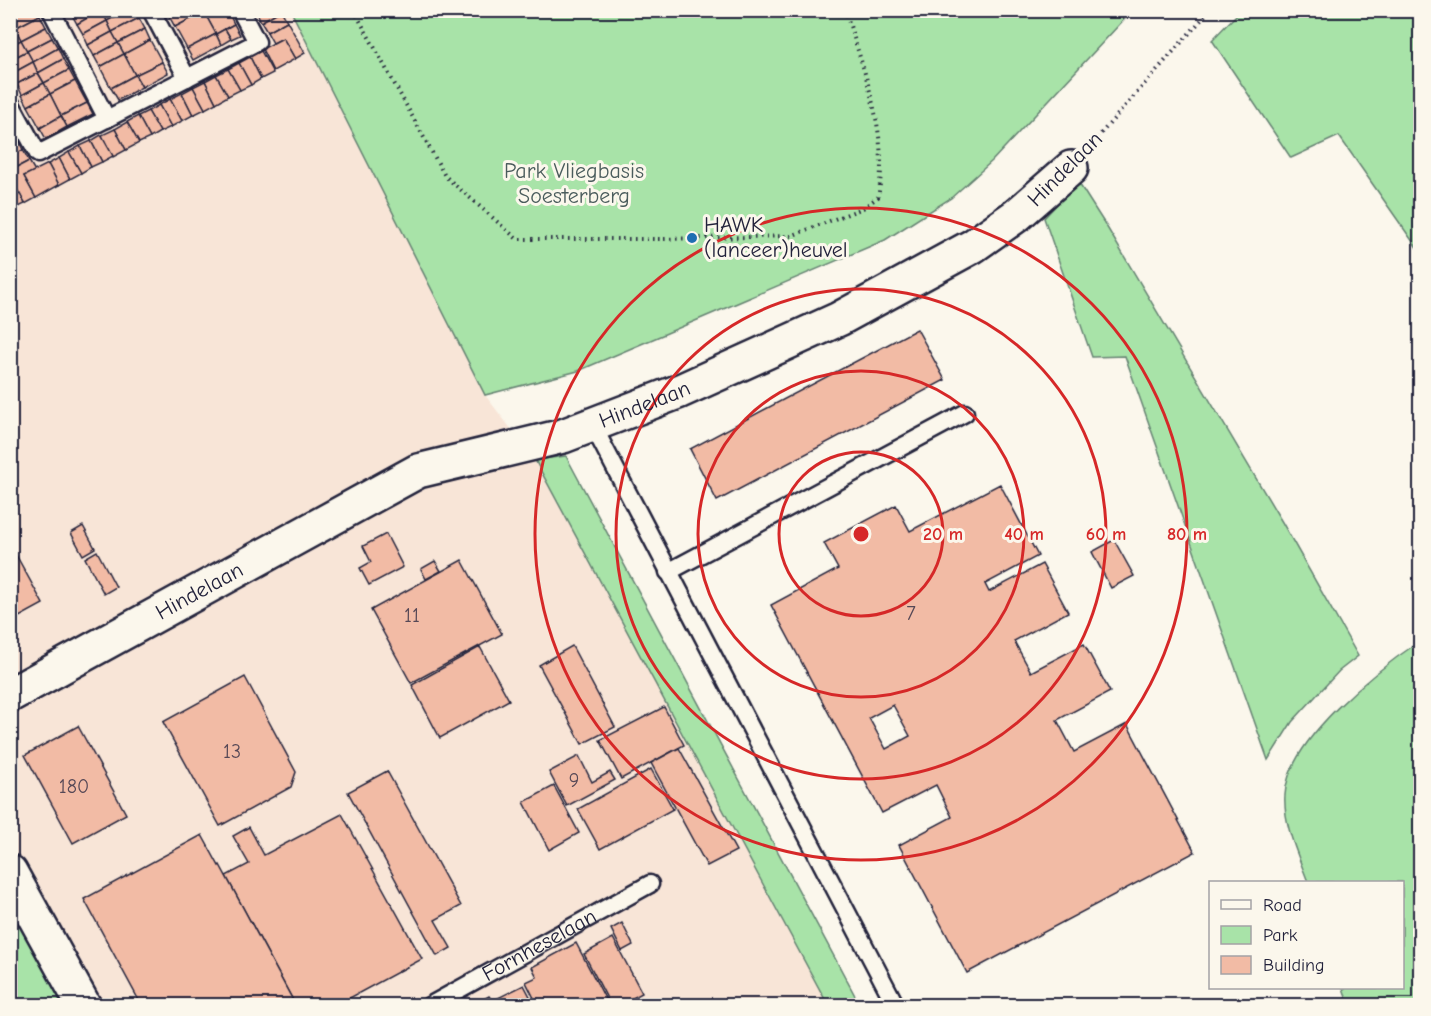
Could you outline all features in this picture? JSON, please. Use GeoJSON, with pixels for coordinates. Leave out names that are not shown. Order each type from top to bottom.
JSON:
{"type":"FeatureCollection","features":[{"type":"Feature","properties":{"kind":"street","name":"Hindelaan"},"geometry":{"type":"LineString","coordinates":[[10,695],[418,471],[563,436],[680,391],[839,319],[973,246],[1017,215],[1071,168]]}},
{"type":"Feature","properties":{"kind":"street"},"geometry":{"type":"LineString","coordinates":[[10,872],[84,1005]]}},
{"type":"Feature","properties":{"kind":"lane"},"geometry":{"type":"LineString","coordinates":[[51,10],[107,119]]}},
{"type":"Feature","properties":{"kind":"lane"},"geometry":{"type":"LineString","coordinates":[[151,10],[187,78]]}},
{"type":"Feature","properties":{"kind":"lane"},"geometry":{"type":"LineString","coordinates":[[10,102],[38,154],[257,42],[240,10]]}},
{"type":"Feature","properties":{"kind":"lane"},"geometry":{"type":"LineString","coordinates":[[668,572],[965,413]]}},
{"type":"Feature","properties":{"kind":"lane"},"geometry":{"type":"LineString","coordinates":[[592,424],[896,1005]]}},
{"type":"Feature","properties":{"kind":"lane","name":"Fornheselaan"},"geometry":{"type":"LineString","coordinates":[[429,1005],[650,884]]}},
{"type":"Feature","properties":{"kind":"path"},"geometry":{"type":"LineString","coordinates":[[354,10],[445,176],[517,238],[664,239],[791,236],[862,208],[878,197],[882,149],[867,83],[845,10]]}},
{"type":"Feature","properties":{"kind":"path"},"geometry":{"type":"LineString","coordinates":[[627,10],[639,10]]}},
{"type":"Feature","properties":{"kind":"path","name":"Hindelaan"},"geometry":{"type":"LineString","coordinates":[[1071,168],[1210,10]]}},
{"type":"Feature","properties":{"kind":"shaded area"},"geometry":{"type":"Polygon","coordinates":[[[10,11],[291,11],[485,395],[535,460],[828,1005],[64,1005],[11,904],[10,11]]]}},
{"type":"Feature","properties":{"kind":"green space","name":"Park Vliegbasis Soesterberg"},"geometry":{"type":"Polygon","coordinates":[[[291,11],[1132,11],[992,161],[951,198],[885,240],[578,371],[485,395],[291,11]]]}},
{"type":"Feature","properties":{"kind":"green space"},"geometry":{"type":"Polygon","coordinates":[[[1240,11],[1420,11],[1420,247],[1418,249],[1339,136],[1291,158],[1212,40],[1240,11]]]}},
{"type":"Feature","properties":{"kind":"green space"},"geometry":{"type":"Polygon","coordinates":[[[1078,182],[1282,522],[1358,656],[1339,671],[1292,722],[1268,760],[1125,356],[1092,357],[1044,218],[1078,182]]]}},
{"type":"Feature","properties":{"kind":"green space"},"geometry":{"type":"Polygon","coordinates":[[[566,456],[860,1005],[828,1005],[535,460],[566,456]]]}},
{"type":"Feature","properties":{"kind":"green space"},"geometry":{"type":"Polygon","coordinates":[[[1420,641],[1420,1005],[1349,1005],[1343,989],[1404,989],[1404,881],[1308,881],[1286,817],[1285,795],[1290,773],[1301,751],[1338,708],[1381,669],[1420,641]]]}},
{"type":"Feature","properties":{"kind":"green space"},"geometry":{"type":"Polygon","coordinates":[[[11,904],[64,1005],[11,1005],[11,904]]]}},
{"type":"Feature","properties":{"kind":"building"},"geometry":{"type":"Polygon","coordinates":[[[22,10],[37,10],[40,15],[15,28],[10,17],[22,10]]]}},
{"type":"Feature","properties":{"kind":"building"},"geometry":{"type":"Polygon","coordinates":[[[75,10],[101,10],[77,24],[71,13],[75,10]]]}},
{"type":"Feature","properties":{"kind":"building"},"geometry":{"type":"Polygon","coordinates":[[[101,10],[127,10],[107,21],[101,10]]]}},
{"type":"Feature","properties":{"kind":"building"},"geometry":{"type":"Polygon","coordinates":[[[101,10],[107,21],[83,34],[77,24],[101,10]]]}},
{"type":"Feature","properties":{"kind":"building"},"geometry":{"type":"Polygon","coordinates":[[[127,10],[135,10],[139,18],[112,32],[107,21],[127,10]]]}},
{"type":"Feature","properties":{"kind":"building"},"geometry":{"type":"Polygon","coordinates":[[[179,10],[203,10],[204,12],[175,27],[169,16],[179,10]]]}},
{"type":"Feature","properties":{"kind":"building"},"geometry":{"type":"Polygon","coordinates":[[[206,10],[227,10],[234,24],[216,34],[204,12],[206,10]]]}},
{"type":"Feature","properties":{"kind":"building"},"geometry":{"type":"Polygon","coordinates":[[[256,10],[281,10],[261,22],[256,10]]]}},
{"type":"Feature","properties":{"kind":"building"},"geometry":{"type":"Polygon","coordinates":[[[281,10],[287,21],[267,32],[261,22],[281,10]]]}},
{"type":"Feature","properties":{"kind":"building"},"geometry":{"type":"Polygon","coordinates":[[[204,12],[216,34],[187,49],[175,27],[204,12]]]}},
{"type":"Feature","properties":{"kind":"building"},"geometry":{"type":"Polygon","coordinates":[[[40,15],[46,27],[21,40],[15,28],[40,15]]]}},
{"type":"Feature","properties":{"kind":"building"},"geometry":{"type":"Polygon","coordinates":[[[139,18],[145,29],[118,43],[112,32],[139,18]]]}},
{"type":"Feature","properties":{"kind":"building"},"geometry":{"type":"Polygon","coordinates":[[[107,21],[112,32],[88,45],[83,34],[107,21]]]}},
{"type":"Feature","properties":{"kind":"building"},"geometry":{"type":"Polygon","coordinates":[[[287,21],[305,53],[295,59],[283,38],[273,43],[267,32],[287,21]]]}},
{"type":"Feature","properties":{"kind":"building"},"geometry":{"type":"Polygon","coordinates":[[[234,24],[240,35],[231,39],[225,29],[234,24]]]}},
{"type":"Feature","properties":{"kind":"building"},"geometry":{"type":"Polygon","coordinates":[[[46,27],[52,38],[27,51],[21,40],[46,27]]]}},
{"type":"Feature","properties":{"kind":"building"},"geometry":{"type":"Polygon","coordinates":[[[15,28],[21,40],[10,46],[10,31],[15,28]]]}},
{"type":"Feature","properties":{"kind":"building"},"geometry":{"type":"Polygon","coordinates":[[[145,29],[150,40],[124,54],[118,43],[145,29]]]}},
{"type":"Feature","properties":{"kind":"building"},"geometry":{"type":"Polygon","coordinates":[[[225,29],[231,39],[221,45],[216,34],[225,29]]]}},
{"type":"Feature","properties":{"kind":"building"},"geometry":{"type":"Polygon","coordinates":[[[112,32],[118,43],[94,56],[88,45],[112,32]]]}},
{"type":"Feature","properties":{"kind":"building"},"geometry":{"type":"Polygon","coordinates":[[[216,34],[221,45],[193,60],[187,49],[216,34]]]}},
{"type":"Feature","properties":{"kind":"building"},"geometry":{"type":"Polygon","coordinates":[[[52,38],[58,48],[33,62],[27,51],[52,38]]]}},
{"type":"Feature","properties":{"kind":"building"},"geometry":{"type":"Polygon","coordinates":[[[283,38],[295,59],[273,71],[262,49],[283,38]]]}},
{"type":"Feature","properties":{"kind":"building"},"geometry":{"type":"Polygon","coordinates":[[[21,40],[27,51],[10,60],[10,46],[21,40]]]}},
{"type":"Feature","properties":{"kind":"building"},"geometry":{"type":"Polygon","coordinates":[[[150,40],[162,62],[135,75],[124,54],[150,40]]]}},
{"type":"Feature","properties":{"kind":"building"},"geometry":{"type":"Polygon","coordinates":[[[118,43],[124,54],[100,67],[94,56],[118,43]]]}},
{"type":"Feature","properties":{"kind":"building"},"geometry":{"type":"Polygon","coordinates":[[[58,48],[63,59],[38,73],[33,62],[58,48]]]}},
{"type":"Feature","properties":{"kind":"building"},"geometry":{"type":"Polygon","coordinates":[[[27,51],[33,62],[11,74],[10,60],[27,51]]]}},
{"type":"Feature","properties":{"kind":"building"},"geometry":{"type":"Polygon","coordinates":[[[261,51],[273,73],[261,79],[250,57],[261,51]]]}},
{"type":"Feature","properties":{"kind":"building"},"geometry":{"type":"Polygon","coordinates":[[[124,54],[135,75],[111,88],[100,67],[124,54]]]}},
{"type":"Feature","properties":{"kind":"building"},"geometry":{"type":"Polygon","coordinates":[[[250,57],[261,79],[251,85],[239,63],[250,57]]]}},
{"type":"Feature","properties":{"kind":"building"},"geometry":{"type":"Polygon","coordinates":[[[63,59],[69,70],[44,83],[38,73],[63,59]]]}},
{"type":"Feature","properties":{"kind":"building"},"geometry":{"type":"Polygon","coordinates":[[[33,62],[38,73],[17,84],[11,74],[33,62]]]}},
{"type":"Feature","properties":{"kind":"building"},"geometry":{"type":"Polygon","coordinates":[[[162,62],[168,73],[142,87],[135,75],[162,62]]]}},
{"type":"Feature","properties":{"kind":"building"},"geometry":{"type":"Polygon","coordinates":[[[239,63],[251,85],[240,90],[228,69],[239,63]]]}},
{"type":"Feature","properties":{"kind":"building"},"geometry":{"type":"Polygon","coordinates":[[[228,69],[240,90],[228,96],[216,75],[228,69]]]}},
{"type":"Feature","properties":{"kind":"building"},"geometry":{"type":"Polygon","coordinates":[[[69,70],[75,81],[50,94],[44,83],[69,70]]]}},
{"type":"Feature","properties":{"kind":"building"},"geometry":{"type":"Polygon","coordinates":[[[38,73],[44,83],[22,95],[17,84],[38,73]]]}},
{"type":"Feature","properties":{"kind":"building"},"geometry":{"type":"Polygon","coordinates":[[[135,75],[142,87],[118,100],[111,88],[135,75]]]}},
{"type":"Feature","properties":{"kind":"building"},"geometry":{"type":"Polygon","coordinates":[[[216,75],[228,96],[216,103],[205,81],[216,75]]]}},
{"type":"Feature","properties":{"kind":"building"},"geometry":{"type":"Polygon","coordinates":[[[75,81],[87,103],[61,116],[50,94],[75,81]]]}},
{"type":"Feature","properties":{"kind":"building"},"geometry":{"type":"Polygon","coordinates":[[[205,81],[216,103],[205,109],[193,87],[205,81]]]}},
{"type":"Feature","properties":{"kind":"building"},"geometry":{"type":"Polygon","coordinates":[[[44,83],[50,94],[28,106],[22,95],[44,83]]]}},
{"type":"Feature","properties":{"kind":"building"},"geometry":{"type":"Polygon","coordinates":[[[193,87],[205,109],[193,115],[182,93],[193,87]]]}},
{"type":"Feature","properties":{"kind":"building"},"geometry":{"type":"Polygon","coordinates":[[[182,93],[193,115],[182,121],[170,99],[182,93]]]}},
{"type":"Feature","properties":{"kind":"building"},"geometry":{"type":"Polygon","coordinates":[[[50,94],[61,116],[40,128],[28,106],[50,94]]]}},
{"type":"Feature","properties":{"kind":"building"},"geometry":{"type":"Polygon","coordinates":[[[170,99],[182,121],[171,127],[159,105],[170,99]]]}},
{"type":"Feature","properties":{"kind":"building"},"geometry":{"type":"Polygon","coordinates":[[[87,103],[93,114],[67,127],[61,116],[87,103]]]}},
{"type":"Feature","properties":{"kind":"building"},"geometry":{"type":"Polygon","coordinates":[[[159,105],[171,127],[160,132],[148,111],[159,105]]]}},
{"type":"Feature","properties":{"kind":"building"},"geometry":{"type":"Polygon","coordinates":[[[148,111],[160,132],[150,138],[138,116],[148,111]]]}},
{"type":"Feature","properties":{"kind":"building"},"geometry":{"type":"Polygon","coordinates":[[[61,116],[67,127],[46,139],[40,128],[61,116]]]}},
{"type":"Feature","properties":{"kind":"building"},"geometry":{"type":"Polygon","coordinates":[[[138,116],[150,138],[139,143],[127,122],[138,116]]]}},
{"type":"Feature","properties":{"kind":"building"},"geometry":{"type":"Polygon","coordinates":[[[127,122],[139,143],[126,150],[115,129],[127,122]]]}},
{"type":"Feature","properties":{"kind":"building"},"geometry":{"type":"Polygon","coordinates":[[[115,129],[126,150],[113,157],[102,135],[115,129]]]}},
{"type":"Feature","properties":{"kind":"building"},"geometry":{"type":"Polygon","coordinates":[[[101,135],[113,156],[102,162],[91,141],[101,135]]]}},
{"type":"Feature","properties":{"kind":"building"},"geometry":{"type":"Polygon","coordinates":[[[18,139],[23,150],[10,157],[10,143],[18,139]]]}},
{"type":"Feature","properties":{"kind":"building"},"geometry":{"type":"Polygon","coordinates":[[[91,141],[102,162],[91,167],[80,146],[91,141]]]}},
{"type":"Feature","properties":{"kind":"building"},"geometry":{"type":"Polygon","coordinates":[[[80,146],[91,167],[81,173],[69,152],[80,146]]]}},
{"type":"Feature","properties":{"kind":"building"},"geometry":{"type":"Polygon","coordinates":[[[23,150],[29,161],[10,171],[10,157],[23,150]]]}},
{"type":"Feature","properties":{"kind":"building"},"geometry":{"type":"Polygon","coordinates":[[[69,152],[81,173],[70,179],[59,158],[69,152]]]}},
{"type":"Feature","properties":{"kind":"building"},"geometry":{"type":"Polygon","coordinates":[[[59,158],[70,179],[59,185],[48,164],[59,158]]]}},
{"type":"Feature","properties":{"kind":"building"},"geometry":{"type":"Polygon","coordinates":[[[29,161],[35,171],[24,176],[36,198],[25,204],[10,176],[10,171],[29,161]]]}},
{"type":"Feature","properties":{"kind":"building"},"geometry":{"type":"Polygon","coordinates":[[[48,164],[59,185],[36,198],[24,176],[48,164]]]}},
{"type":"Feature","properties":{"kind":"building"},"geometry":{"type":"Polygon","coordinates":[[[20,194],[25,204],[10,211],[10,199],[20,194]]]}},
{"type":"Feature","properties":{"kind":"building"},"geometry":{"type":"Polygon","coordinates":[[[917,329],[945,380],[717,501],[690,449],[917,329]]]}},
{"type":"Feature","properties":{"kind":"building"},"geometry":{"type":"Polygon","coordinates":[[[1000,484],[1038,556],[985,584],[989,592],[1042,564],[1068,612],[1014,641],[1031,672],[1084,644],[1110,692],[1057,720],[1074,752],[1127,724],[1195,852],[967,973],[899,845],[952,817],[936,785],[882,813],[771,605],[838,569],[824,543],[896,505],[910,531],[1000,484]],[[893,705],[869,718],[886,749],[910,736],[893,705]]]}},
{"type":"Feature","properties":{"kind":"building"},"geometry":{"type":"Polygon","coordinates":[[[83,526],[95,548],[83,555],[71,533],[83,526]]]}},
{"type":"Feature","properties":{"kind":"building"},"geometry":{"type":"Polygon","coordinates":[[[386,534],[403,567],[369,585],[360,568],[371,562],[363,546],[386,534]]]}},
{"type":"Feature","properties":{"kind":"building"},"geometry":{"type":"Polygon","coordinates":[[[1114,540],[1134,576],[1111,588],[1092,552],[1114,540]]]}},
{"type":"Feature","properties":{"kind":"building"},"geometry":{"type":"Polygon","coordinates":[[[10,544],[43,604],[10,622],[10,544]]]}},
{"type":"Feature","properties":{"kind":"building"},"geometry":{"type":"Polygon","coordinates":[[[97,551],[116,587],[104,594],[85,558],[97,551]]]}},
{"type":"Feature","properties":{"kind":"building"},"geometry":{"type":"Polygon","coordinates":[[[462,560],[502,634],[411,683],[371,610],[462,560]]]}},
{"type":"Feature","properties":{"kind":"building"},"geometry":{"type":"Polygon","coordinates":[[[435,561],[441,571],[426,579],[421,569],[435,561]]]}},
{"type":"Feature","properties":{"kind":"building"},"geometry":{"type":"Polygon","coordinates":[[[572,646],[615,727],[582,744],[539,665],[572,646]]]}},
{"type":"Feature","properties":{"kind":"building"},"geometry":{"type":"Polygon","coordinates":[[[480,647],[509,700],[440,738],[412,685],[480,647]]]}},
{"type":"Feature","properties":{"kind":"building"},"geometry":{"type":"Polygon","coordinates":[[[245,677],[296,772],[291,787],[220,826],[163,722],[245,677]]]}},
{"type":"Feature","properties":{"kind":"building"},"geometry":{"type":"Polygon","coordinates":[[[664,707],[684,745],[621,779],[600,740],[664,707]]]}},
{"type":"Feature","properties":{"kind":"building"},"geometry":{"type":"Polygon","coordinates":[[[78,726],[126,814],[73,843],[25,755],[78,726]]]}},
{"type":"Feature","properties":{"kind":"building"},"geometry":{"type":"Polygon","coordinates":[[[679,748],[736,851],[707,866],[651,763],[679,748]]]}},
{"type":"Feature","properties":{"kind":"building"},"geometry":{"type":"Polygon","coordinates":[[[579,756],[592,782],[610,772],[615,780],[567,806],[549,772],[579,756]]]}},
{"type":"Feature","properties":{"kind":"building"},"geometry":{"type":"Polygon","coordinates":[[[651,769],[673,809],[600,849],[578,809],[651,769]]]}},
{"type":"Feature","properties":{"kind":"building"},"geometry":{"type":"Polygon","coordinates":[[[387,771],[461,906],[435,920],[451,948],[437,956],[348,792],[387,771]]]}},
{"type":"Feature","properties":{"kind":"building"},"geometry":{"type":"Polygon","coordinates":[[[554,786],[579,833],[549,850],[524,802],[554,786]]]}},
{"type":"Feature","properties":{"kind":"building"},"geometry":{"type":"Polygon","coordinates":[[[342,814],[422,959],[335,1006],[296,1006],[226,876],[249,864],[233,836],[249,827],[264,855],[342,814]]]}},
{"type":"Feature","properties":{"kind":"building"},"geometry":{"type":"Polygon","coordinates":[[[202,835],[296,1006],[142,1006],[84,899],[202,835]]]}},
{"type":"Feature","properties":{"kind":"building"},"geometry":{"type":"Polygon","coordinates":[[[622,923],[633,945],[622,951],[611,929],[622,923]]]}},
{"type":"Feature","properties":{"kind":"building"},"geometry":{"type":"Polygon","coordinates":[[[613,938],[642,993],[618,1006],[611,1006],[584,954],[613,938]]]}},
{"type":"Feature","properties":{"kind":"building"},"geometry":{"type":"Polygon","coordinates":[[[576,943],[609,1006],[538,1006],[526,982],[537,977],[532,967],[576,943]]]}},
{"type":"Feature","properties":{"kind":"building"},"geometry":{"type":"Polygon","coordinates":[[[524,985],[535,1006],[497,1006],[494,1000],[524,985]]]}},
{"type":"Feature","properties":{"kind":"building"},"geometry":{"type":"Polygon","coordinates":[[[489,996],[495,1006],[471,1006],[489,996]]]}},
{"type":"Feature","properties":{"kind":"place","name":"HAWK (lanceer)heuvel"},"geometry":{"type":"Point","coordinates":[692,238]}}]}
